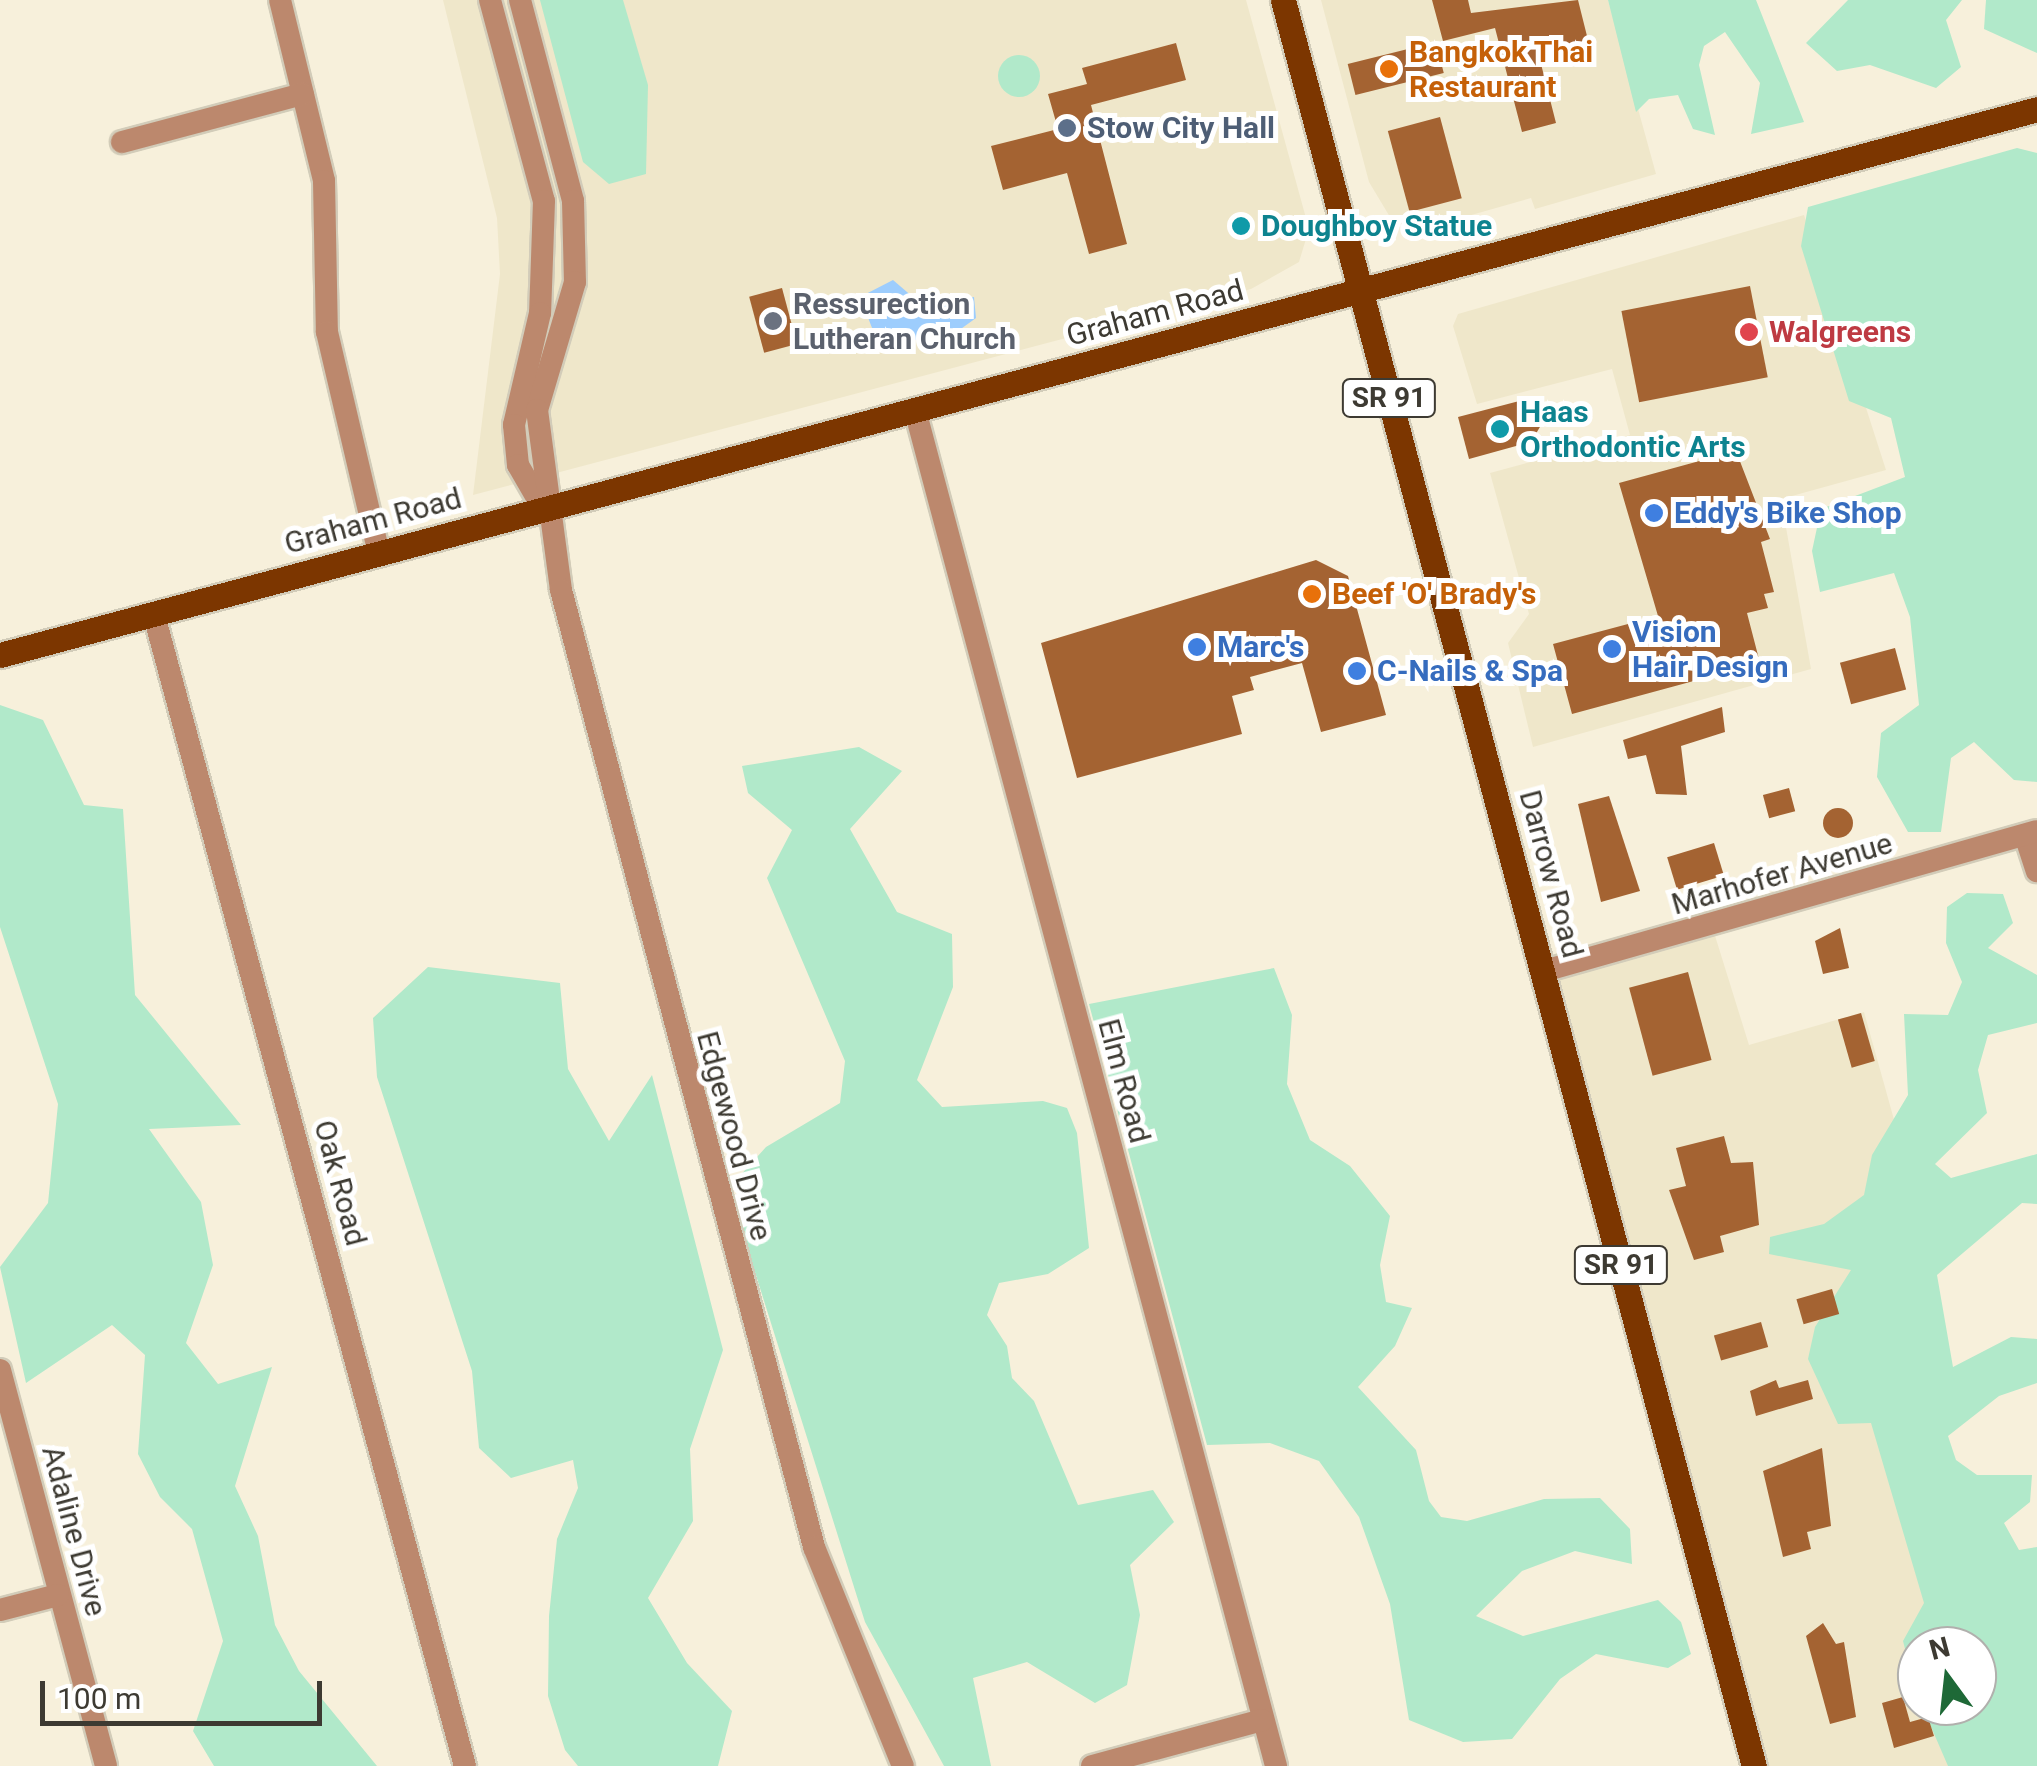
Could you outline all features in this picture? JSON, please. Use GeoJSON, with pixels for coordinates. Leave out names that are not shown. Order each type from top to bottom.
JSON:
{"type":"FeatureCollection","features":[{"type":"Feature","properties":{"kind":"main road","name":"Darrow Road"},"geometry":{"type":"LineString","coordinates":[[1282,0],[1754,1766]]}},
{"type":"Feature","properties":{"kind":"main road","name":"Graham Road"},"geometry":{"type":"LineString","coordinates":[[0,656],[2037,109]]}},
{"type":"Feature","properties":{"kind":"street"},"geometry":{"type":"LineString","coordinates":[[280,0],[326,196],[326,332],[379,553]]}},
{"type":"Feature","properties":{"kind":"street"},"geometry":{"type":"LineString","coordinates":[[490,0],[544,203],[540,314],[514,425],[518,465],[544,510]]}},
{"type":"Feature","properties":{"kind":"street"},"geometry":{"type":"LineString","coordinates":[[520,0],[572,201],[574,282],[536,410],[544,510]]}},
{"type":"Feature","properties":{"kind":"street"},"geometry":{"type":"LineString","coordinates":[[122,142],[303,94]]}},
{"type":"Feature","properties":{"kind":"street","name":"Elm Road"},"geometry":{"type":"LineString","coordinates":[[915,410],[1276,1766]]}},
{"type":"Feature","properties":{"kind":"street","name":"Edgewood Drive"},"geometry":{"type":"LineString","coordinates":[[544,510],[814,1547],[903,1766]]}},
{"type":"Feature","properties":{"kind":"street","name":"Oak Road"},"geometry":{"type":"LineString","coordinates":[[154,615],[465,1766]]}},
{"type":"Feature","properties":{"kind":"street"},"geometry":{"type":"LineString","coordinates":[[2031,833],[2037,871]]}},
{"type":"Feature","properties":{"kind":"street","name":"Marhofer Avenue"},"geometry":{"type":"LineString","coordinates":[[1544,972],[2031,833]]}},
{"type":"Feature","properties":{"kind":"street","name":"Adaline Drive"},"geometry":{"type":"LineString","coordinates":[[0,1370],[106,1766]]}},
{"type":"Feature","properties":{"kind":"street"},"geometry":{"type":"LineString","coordinates":[[0,1610],[58,1594]]}},
{"type":"Feature","properties":{"kind":"street"},"geometry":{"type":"LineString","coordinates":[[1092,1766],[1262,1720]]}},
{"type":"Feature","properties":{"kind":"shaded area"},"geometry":{"type":"Polygon","coordinates":[[[443,0],[1246,0],[1309,229],[1299,262],[1251,289],[473,495],[500,274],[497,218],[443,0]]]}},
{"type":"Feature","properties":{"kind":"shaded area"},"geometry":{"type":"Polygon","coordinates":[[[1321,0],[1608,0],[1656,174],[1535,209],[1531,198],[1415,231],[1396,227],[1369,182],[1321,0]]]}},
{"type":"Feature","properties":{"kind":"shaded area"},"geometry":{"type":"Polygon","coordinates":[[[1804,215],[1886,470],[1781,499],[1811,669],[1533,747],[1508,643],[1529,614],[1490,473],[1630,435],[1612,369],[1477,404],[1453,326],[1458,314],[1804,215]]]}},
{"type":"Feature","properties":{"kind":"shaded area"},"geometry":{"type":"Polygon","coordinates":[[[1712,926],[1749,1045],[1864,1012],[1922,1220],[1952,1626],[1897,1626],[1897,1726],[1971,1726],[1980,1766],[1754,1766],[1535,971],[1712,926]]]}},
{"type":"Feature","properties":{"kind":"green space"},"geometry":{"type":"Polygon","coordinates":[[[540,0],[623,0],[648,85],[646,174],[609,184],[583,162],[540,0]]]}},
{"type":"Feature","properties":{"kind":"green space"},"geometry":{"type":"Polygon","coordinates":[[[1608,0],[1756,0],[1804,122],[1751,134],[1760,83],[1725,32],[1704,46],[1699,65],[1715,135],[1693,129],[1678,95],[1649,99],[1636,112],[1608,0]]]}},
{"type":"Feature","properties":{"kind":"green space"},"geometry":{"type":"Polygon","coordinates":[[[1848,0],[1962,0],[1946,20],[1961,67],[1936,88],[1870,65],[1837,71],[1806,43],[1848,0]]]}},
{"type":"Feature","properties":{"kind":"green space"},"geometry":{"type":"Polygon","coordinates":[[[1986,0],[2037,0],[2037,53],[1984,29],[1986,0]]]}},
{"type":"Feature","properties":{"kind":"green space"},"geometry":{"type":"Polygon","coordinates":[[[1019,55],[1034,61],[1040,76],[1034,91],[1019,97],[1004,91],[998,76],[1004,61],[1019,55]]]}},
{"type":"Feature","properties":{"kind":"green space"},"geometry":{"type":"Polygon","coordinates":[[[2017,148],[2037,153],[2037,782],[2014,780],[1974,742],[1951,758],[1941,832],[1908,832],[1877,777],[1881,733],[1919,705],[1910,617],[1894,573],[1820,592],[1812,551],[1821,509],[1905,477],[1891,418],[1849,401],[1801,246],[1808,207],[2017,148]]]}},
{"type":"Feature","properties":{"kind":"green space"},"geometry":{"type":"Polygon","coordinates":[[[0,705],[43,720],[84,805],[123,809],[135,995],[241,1125],[149,1129],[201,1202],[213,1265],[186,1343],[218,1384],[272,1367],[235,1486],[258,1536],[275,1625],[299,1671],[377,1766],[214,1766],[193,1731],[223,1641],[192,1529],[160,1497],[138,1454],[145,1355],[112,1325],[26,1383],[0,1267],[48,1203],[58,1104],[0,927],[0,705]]]}},
{"type":"Feature","properties":{"kind":"green space"},"geometry":{"type":"Polygon","coordinates":[[[859,747],[902,771],[850,829],[897,912],[952,934],[953,987],[917,1080],[942,1107],[1043,1101],[1067,1108],[1077,1133],[1089,1248],[1048,1274],[999,1283],[987,1315],[1007,1346],[1012,1378],[1034,1401],[1078,1505],[1153,1490],[1174,1522],[1130,1565],[1140,1615],[1127,1685],[1095,1703],[1027,1662],[973,1678],[991,1766],[944,1766],[865,1622],[743,1234],[738,1178],[766,1147],[840,1103],[845,1061],[767,878],[792,830],[748,793],[742,766],[859,747]]]}},
{"type":"Feature","properties":{"kind":"green space"},"geometry":{"type":"Polygon","coordinates":[[[1967,893],[2003,894],[2013,923],[1988,948],[2037,975],[2037,1023],[1988,1035],[1978,1070],[1987,1113],[1935,1164],[1951,1178],[2037,1154],[2037,1204],[2022,1203],[1937,1275],[1953,1367],[2011,1337],[2037,1339],[2037,1383],[1999,1396],[1948,1436],[1956,1460],[1977,1475],[2032,1475],[2030,1502],[2004,1523],[2019,1550],[2037,1547],[2037,1766],[1948,1766],[1931,1726],[1997,1726],[1997,1626],[1911,1626],[1924,1603],[1871,1423],[1838,1424],[1808,1359],[1815,1327],[1851,1270],[1769,1254],[1770,1237],[1824,1224],[1864,1195],[1872,1155],[1908,1095],[1904,1014],[1948,1015],[1962,982],[1946,943],[1947,907],[1967,893]]]}},
{"type":"Feature","properties":{"kind":"green space"},"geometry":{"type":"Polygon","coordinates":[[[428,967],[560,983],[568,1069],[609,1141],[652,1075],[723,1350],[690,1449],[693,1521],[648,1598],[687,1663],[732,1711],[718,1766],[578,1766],[565,1750],[548,1696],[549,1616],[557,1539],[578,1488],[573,1460],[511,1478],[479,1448],[472,1371],[377,1077],[373,1018],[428,967]]]}},
{"type":"Feature","properties":{"kind":"green space"},"geometry":{"type":"Polygon","coordinates":[[[1274,968],[1292,1015],[1287,1084],[1310,1140],[1350,1166],[1390,1216],[1380,1265],[1386,1302],[1412,1308],[1395,1346],[1358,1387],[1416,1450],[1429,1501],[1441,1517],[1467,1521],[1544,1499],[1600,1498],[1630,1529],[1632,1564],[1575,1551],[1522,1571],[1476,1616],[1523,1636],[1658,1600],[1681,1622],[1691,1654],[1668,1668],[1596,1654],[1560,1679],[1512,1739],[1463,1742],[1409,1720],[1390,1604],[1359,1517],[1319,1461],[1270,1443],[1207,1445],[1089,1004],[1274,968]]]}},
{"type":"Feature","properties":{"kind":"water"},"geometry":{"type":"Polygon","coordinates":[[[893,280],[921,304],[974,297],[976,318],[940,344],[874,333],[860,297],[893,280]]]}},
{"type":"Feature","properties":{"kind":"building"},"geometry":{"type":"Polygon","coordinates":[[[1432,0],[1468,0],[1471,13],[1578,0],[1588,40],[1547,51],[1541,64],[1556,123],[1522,132],[1495,28],[1443,41],[1432,0]]]}},
{"type":"Feature","properties":{"kind":"building"},"geometry":{"type":"Polygon","coordinates":[[[1436,42],[1444,73],[1355,95],[1348,64],[1436,42]]]}},
{"type":"Feature","properties":{"kind":"building"},"geometry":{"type":"Polygon","coordinates":[[[1176,43],[1186,80],[1091,105],[1127,244],[1089,254],[1067,173],[1003,190],[991,146],[1058,129],[1048,94],[1087,84],[1082,68],[1176,43]]]}},
{"type":"Feature","properties":{"kind":"building"},"geometry":{"type":"Polygon","coordinates":[[[1440,117],[1462,198],[1410,212],[1388,131],[1440,117]]]}},
{"type":"Feature","properties":{"kind":"building","name":"Walgreens"},"geometry":{"type":"Polygon","coordinates":[[[1750,286],[1768,377],[1639,402],[1621,311],[1750,286]]]}},
{"type":"Feature","properties":{"kind":"building","name":"Ressurection Lutheran Church"},"geometry":{"type":"Polygon","coordinates":[[[782,288],[797,344],[764,353],[749,297],[782,288]]]}},
{"type":"Feature","properties":{"kind":"building","name":"Haas Orthodontic Arts"},"geometry":{"type":"Polygon","coordinates":[[[1535,397],[1550,410],[1531,442],[1469,459],[1458,417],[1535,397]]]}},
{"type":"Feature","properties":{"kind":"building"},"geometry":{"type":"Polygon","coordinates":[[[1736,451],[1770,539],[1761,542],[1774,592],[1764,594],[1768,608],[1747,613],[1760,663],[1572,714],[1553,644],[1658,616],[1619,483],[1736,451]]]}},
{"type":"Feature","properties":{"kind":"building"},"geometry":{"type":"Polygon","coordinates":[[[1316,560],[1348,576],[1386,715],[1321,732],[1302,663],[1250,677],[1254,690],[1232,696],[1242,734],[1077,778],[1041,643],[1316,560]]]}},
{"type":"Feature","properties":{"kind":"building"},"geometry":{"type":"Polygon","coordinates":[[[1895,648],[1906,690],[1851,704],[1840,663],[1895,648]]]}},
{"type":"Feature","properties":{"kind":"building"},"geometry":{"type":"Polygon","coordinates":[[[1722,707],[1725,732],[1681,746],[1687,795],[1656,794],[1646,755],[1628,759],[1623,740],[1722,707]]]}},
{"type":"Feature","properties":{"kind":"building"},"geometry":{"type":"Polygon","coordinates":[[[1789,788],[1795,811],[1769,818],[1763,795],[1789,788]]]}},
{"type":"Feature","properties":{"kind":"building"},"geometry":{"type":"Polygon","coordinates":[[[1609,796],[1640,891],[1601,902],[1578,804],[1609,796]]]}},
{"type":"Feature","properties":{"kind":"building"},"geometry":{"type":"Polygon","coordinates":[[[1838,808],[1849,812],[1853,823],[1849,834],[1838,838],[1827,834],[1823,823],[1827,812],[1838,808]]]}},
{"type":"Feature","properties":{"kind":"building"},"geometry":{"type":"Polygon","coordinates":[[[1714,843],[1724,876],[1677,890],[1667,857],[1714,843]]]}},
{"type":"Feature","properties":{"kind":"building"},"geometry":{"type":"Polygon","coordinates":[[[1840,928],[1849,968],[1823,974],[1815,941],[1840,928]]]}},
{"type":"Feature","properties":{"kind":"building"},"geometry":{"type":"Polygon","coordinates":[[[1688,972],[1712,1060],[1653,1076],[1629,988],[1688,972]]]}},
{"type":"Feature","properties":{"kind":"building"},"geometry":{"type":"Polygon","coordinates":[[[1861,1013],[1875,1061],[1852,1068],[1838,1020],[1861,1013]]]}},
{"type":"Feature","properties":{"kind":"building"},"geometry":{"type":"Polygon","coordinates":[[[1724,1136],[1731,1163],[1753,1162],[1759,1225],[1720,1236],[1724,1252],[1694,1260],[1669,1190],[1686,1186],[1676,1148],[1724,1136]]]}},
{"type":"Feature","properties":{"kind":"building"},"geometry":{"type":"Polygon","coordinates":[[[1832,1289],[1839,1314],[1804,1324],[1796,1299],[1832,1289]]]}},
{"type":"Feature","properties":{"kind":"building"},"geometry":{"type":"Polygon","coordinates":[[[1761,1322],[1768,1347],[1721,1360],[1714,1336],[1761,1322]]]}},
{"type":"Feature","properties":{"kind":"building"},"geometry":{"type":"Polygon","coordinates":[[[1776,1380],[1779,1388],[1808,1380],[1813,1399],[1756,1416],[1750,1391],[1776,1380]]]}},
{"type":"Feature","properties":{"kind":"building"},"geometry":{"type":"Polygon","coordinates":[[[1822,1448],[1831,1526],[1807,1532],[1811,1549],[1783,1557],[1763,1471],[1822,1448]]]}},
{"type":"Feature","properties":{"kind":"building"},"geometry":{"type":"Polygon","coordinates":[[[1823,1623],[1836,1644],[1844,1642],[1856,1717],[1830,1724],[1806,1636],[1823,1623]]]}},
{"type":"Feature","properties":{"kind":"building"},"geometry":{"type":"Polygon","coordinates":[[[1897,1699],[1897,1726],[1931,1726],[1934,1736],[1894,1748],[1882,1703],[1897,1699]]]}},
{"type":"Feature","properties":{"kind":"place","name":"Bangkok Thai Restaurant"},"geometry":{"type":"Point","coordinates":[1389,69]}},
{"type":"Feature","properties":{"kind":"place","name":"Stow City Hall"},"geometry":{"type":"Point","coordinates":[1067,128]}},
{"type":"Feature","properties":{"kind":"place","name":"Doughboy Statue"},"geometry":{"type":"Point","coordinates":[1241,226]}},
{"type":"Feature","properties":{"kind":"place","name":"Ressurection Lutheran Church"},"geometry":{"type":"Point","coordinates":[773,321]}},
{"type":"Feature","properties":{"kind":"place","name":"Walgreens"},"geometry":{"type":"Point","coordinates":[1749,332]}},
{"type":"Feature","properties":{"kind":"place","name":"Haas Orthodontic Arts"},"geometry":{"type":"Point","coordinates":[1500,429]}},
{"type":"Feature","properties":{"kind":"place","name":"Eddy's Bike Shop"},"geometry":{"type":"Point","coordinates":[1654,513]}},
{"type":"Feature","properties":{"kind":"place","name":"Beef 'O' Brady's"},"geometry":{"type":"Point","coordinates":[1312,594]}},
{"type":"Feature","properties":{"kind":"place","name":"Marc's"},"geometry":{"type":"Point","coordinates":[1197,647]}},
{"type":"Feature","properties":{"kind":"place","name":"Vision Hair Design"},"geometry":{"type":"Point","coordinates":[1612,649]}},
{"type":"Feature","properties":{"kind":"place","name":"C-Nails & Spa"},"geometry":{"type":"Point","coordinates":[1357,671]}}]}
